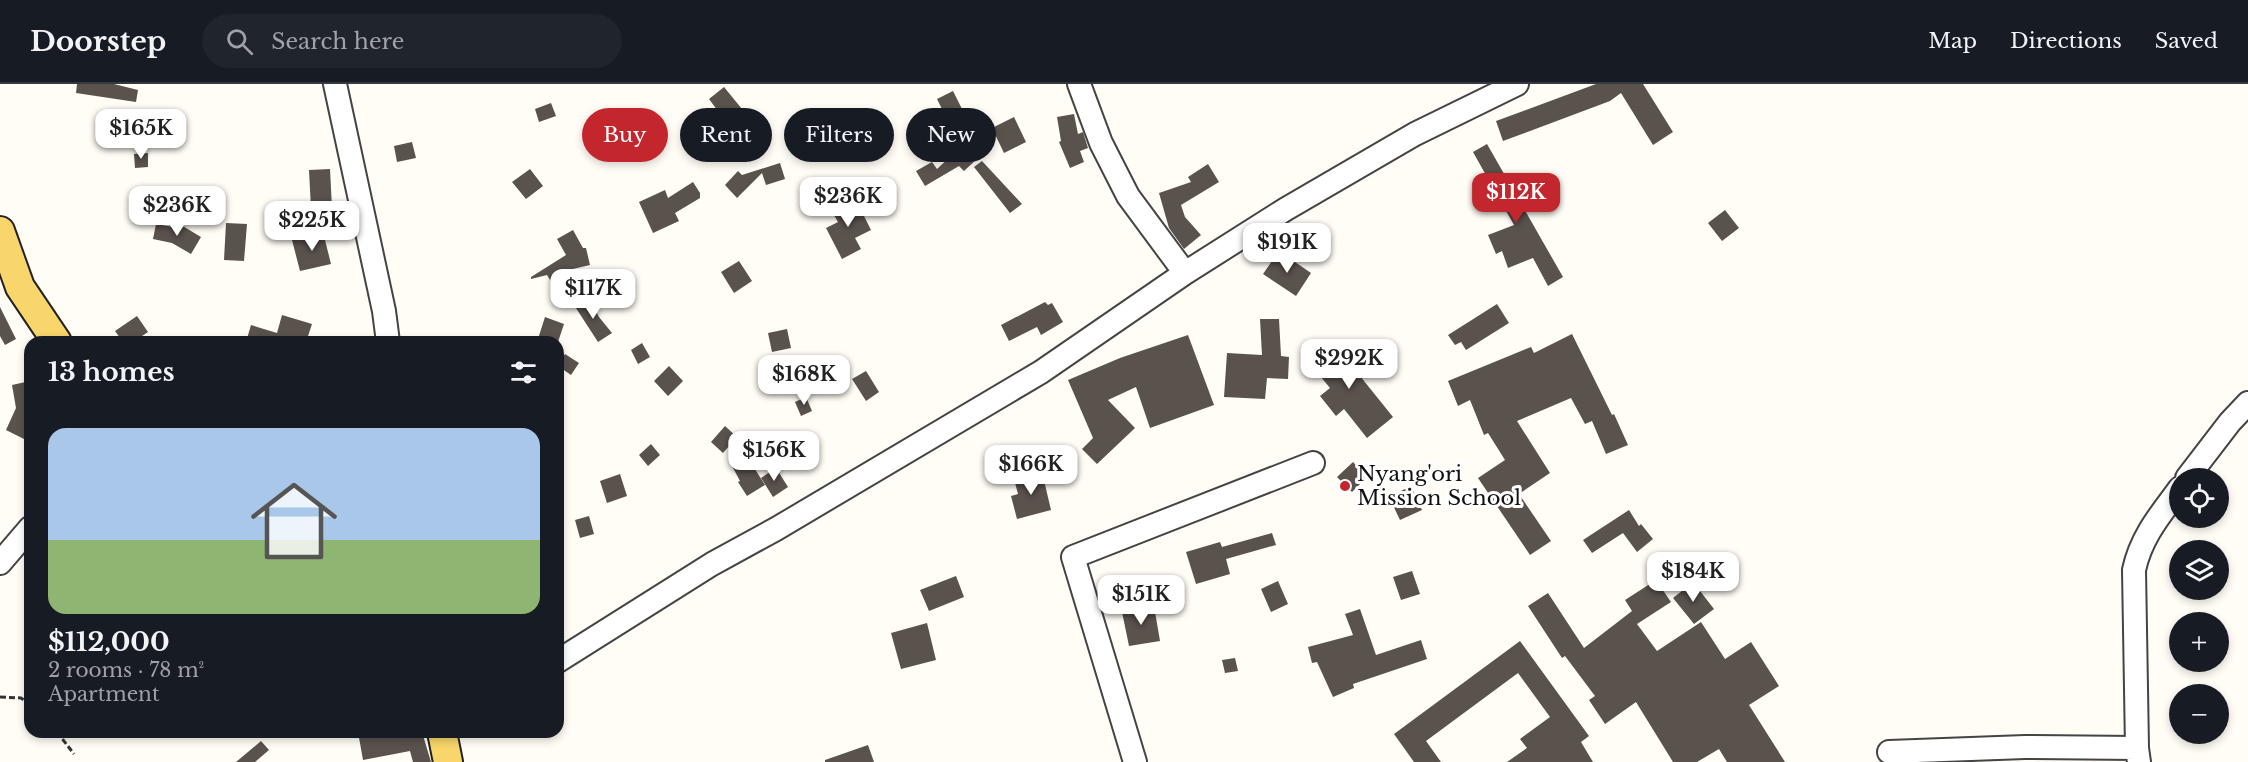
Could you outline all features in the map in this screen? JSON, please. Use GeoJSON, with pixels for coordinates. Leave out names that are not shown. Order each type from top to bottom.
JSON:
{"type":"FeatureCollection","features":[{"type":"Feature","properties":{"kind":"main road"},"geometry":{"type":"LineString","coordinates":[[0,231],[20,287],[53,336]]}},
{"type":"Feature","properties":{"kind":"main road"},"geometry":{"type":"LineString","coordinates":[[443,738],[448,762]]}},
{"type":"Feature","properties":{"kind":"street"},"geometry":{"type":"LineString","coordinates":[[335,84],[384,311],[387,336]]}},
{"type":"Feature","properties":{"kind":"street"},"geometry":{"type":"LineString","coordinates":[[1079,84],[1101,143],[1128,196],[1185,273]]}},
{"type":"Feature","properties":{"kind":"street"},"geometry":{"type":"LineString","coordinates":[[564,657],[712,564],[776,529],[1041,372],[1185,273],[1286,209],[1415,134],[1517,84]]}},
{"type":"Feature","properties":{"kind":"street"},"geometry":{"type":"LineString","coordinates":[[2195,468],[2230,422],[2248,403]]}},
{"type":"Feature","properties":{"kind":"street"},"geometry":{"type":"LineString","coordinates":[[1135,762],[1072,557],[1313,463]]}},
{"type":"Feature","properties":{"kind":"street"},"geometry":{"type":"LineString","coordinates":[[1889,752],[2025,747],[2138,755],[2134,570],[2137,555],[2148,530],[2169,502]]}},
{"type":"Feature","properties":{"kind":"street"},"geometry":{"type":"LineString","coordinates":[[0,563],[24,535]]}},
{"type":"Feature","properties":{"kind":"path"},"geometry":{"type":"LineString","coordinates":[[0,698],[24,700]]}},
{"type":"Feature","properties":{"kind":"path"},"geometry":{"type":"LineString","coordinates":[[62,738],[74,754]]}},
{"type":"Feature","properties":{"kind":"building"},"geometry":{"type":"Polygon","coordinates":[[[77,84],[114,84],[138,90],[136,102],[76,93],[77,84]]]}},
{"type":"Feature","properties":{"kind":"building"},"geometry":{"type":"Polygon","coordinates":[[[1596,84],[1643,84],[1673,132],[1653,145],[1621,93],[1610,101],[1503,141],[1496,121],[1596,84]]]}},
{"type":"Feature","properties":{"kind":"building"},"geometry":{"type":"Polygon","coordinates":[[[724,87],[741,108],[716,108],[709,99],[724,87]]]}},
{"type":"Feature","properties":{"kind":"building"},"geometry":{"type":"Polygon","coordinates":[[[953,91],[962,108],[942,108],[937,99],[953,91]]]}},
{"type":"Feature","properties":{"kind":"building"},"geometry":{"type":"Polygon","coordinates":[[[551,103],[556,116],[539,122],[535,109],[551,103]]]}},
{"type":"Feature","properties":{"kind":"building"},"geometry":{"type":"Polygon","coordinates":[[[1074,114],[1078,134],[1083,132],[1088,148],[1080,151],[1084,162],[1070,168],[1059,142],[1061,141],[1057,117],[1074,114]]]}},
{"type":"Feature","properties":{"kind":"building"},"geometry":{"type":"Polygon","coordinates":[[[1014,117],[1026,142],[1004,153],[996,136],[996,126],[1014,117]]]}},
{"type":"Feature","properties":{"kind":"building"},"geometry":{"type":"Polygon","coordinates":[[[412,142],[416,158],[397,162],[394,146],[412,142]]]}},
{"type":"Feature","properties":{"kind":"building"},"geometry":{"type":"Polygon","coordinates":[[[1487,144],[1563,277],[1548,286],[1533,258],[1508,268],[1502,251],[1496,254],[1488,235],[1514,225],[1473,152],[1487,144]]]}},
{"type":"Feature","properties":{"kind":"building"},"geometry":{"type":"Polygon","coordinates":[[[148,153],[148,167],[135,168],[134,154],[148,153]]]}},
{"type":"Feature","properties":{"kind":"building"},"geometry":{"type":"Polygon","coordinates":[[[932,162],[937,169],[945,162],[974,162],[964,171],[959,166],[925,186],[916,171],[932,162]]]}},
{"type":"Feature","properties":{"kind":"building"},"geometry":{"type":"Polygon","coordinates":[[[983,162],[1022,204],[1010,213],[974,167],[983,162]]]}},
{"type":"Feature","properties":{"kind":"building"},"geometry":{"type":"Polygon","coordinates":[[[780,163],[785,179],[766,185],[762,173],[737,198],[725,185],[738,171],[742,175],[780,163]]]}},
{"type":"Feature","properties":{"kind":"building"},"geometry":{"type":"Polygon","coordinates":[[[1208,164],[1219,182],[1181,205],[1185,217],[1201,235],[1184,249],[1169,228],[1159,193],[1191,182],[1188,177],[1208,164]]]}},
{"type":"Feature","properties":{"kind":"building"},"geometry":{"type":"Polygon","coordinates":[[[330,169],[332,208],[311,209],[309,170],[330,169]]]}},
{"type":"Feature","properties":{"kind":"building"},"geometry":{"type":"Polygon","coordinates":[[[530,169],[543,186],[526,199],[512,182],[530,169]]]}},
{"type":"Feature","properties":{"kind":"building"},"geometry":{"type":"Polygon","coordinates":[[[693,182],[700,193],[700,198],[675,213],[679,221],[653,233],[639,202],[665,190],[668,198],[693,182]]]}},
{"type":"Feature","properties":{"kind":"building"},"geometry":{"type":"Polygon","coordinates":[[[855,198],[871,230],[855,238],[861,249],[842,259],[826,228],[838,222],[831,210],[855,198]]]}},
{"type":"Feature","properties":{"kind":"building"},"geometry":{"type":"Polygon","coordinates":[[[1725,210],[1739,228],[1722,241],[1708,223],[1725,210]]]}},
{"type":"Feature","properties":{"kind":"building"},"geometry":{"type":"Polygon","coordinates":[[[176,222],[201,237],[191,254],[172,243],[153,239],[156,224],[173,227],[176,222]]]}},
{"type":"Feature","properties":{"kind":"building"},"geometry":{"type":"Polygon","coordinates":[[[226,223],[247,224],[244,261],[224,260],[226,223]]]}},
{"type":"Feature","properties":{"kind":"building"},"geometry":{"type":"Polygon","coordinates":[[[573,230],[583,248],[586,248],[590,265],[560,272],[563,276],[552,283],[547,275],[531,279],[566,255],[557,239],[573,230]]]}},
{"type":"Feature","properties":{"kind":"building"},"geometry":{"type":"Polygon","coordinates":[[[323,232],[331,264],[300,271],[292,240],[323,232]]]}},
{"type":"Feature","properties":{"kind":"building"},"geometry":{"type":"Polygon","coordinates":[[[1279,251],[1311,273],[1296,296],[1263,274],[1279,251]]]}},
{"type":"Feature","properties":{"kind":"building"},"geometry":{"type":"Polygon","coordinates":[[[739,261],[752,281],[734,293],[721,272],[739,261]]]}},
{"type":"Feature","properties":{"kind":"building"},"geometry":{"type":"Polygon","coordinates":[[[588,297],[599,317],[612,333],[598,342],[574,305],[588,297]]]}},
{"type":"Feature","properties":{"kind":"building"},"geometry":{"type":"Polygon","coordinates":[[[1045,302],[1048,305],[1052,303],[1063,322],[1041,335],[1037,327],[1009,341],[1001,325],[1045,302]]]}},
{"type":"Feature","properties":{"kind":"building"},"geometry":{"type":"Polygon","coordinates":[[[1497,304],[1509,323],[1466,350],[1461,342],[1455,345],[1448,335],[1497,304]]]}},
{"type":"Feature","properties":{"kind":"building"},"geometry":{"type":"Polygon","coordinates":[[[0,307],[16,339],[5,345],[0,336],[0,307]]]}},
{"type":"Feature","properties":{"kind":"building"},"geometry":{"type":"Polygon","coordinates":[[[282,315],[312,324],[308,336],[248,336],[251,325],[277,333],[282,315]]]}},
{"type":"Feature","properties":{"kind":"building"},"geometry":{"type":"Polygon","coordinates":[[[137,316],[148,332],[142,336],[119,336],[115,331],[137,316]]]}},
{"type":"Feature","properties":{"kind":"building"},"geometry":{"type":"Polygon","coordinates":[[[545,317],[564,324],[560,336],[539,336],[545,317]]]}},
{"type":"Feature","properties":{"kind":"building"},"geometry":{"type":"Polygon","coordinates":[[[1260,319],[1279,319],[1281,356],[1289,357],[1288,379],[1267,378],[1265,399],[1224,397],[1227,353],[1262,355],[1260,319]]]}},
{"type":"Feature","properties":{"kind":"building"},"geometry":{"type":"Polygon","coordinates":[[[787,329],[791,348],[772,352],[768,333],[787,329]]]}},
{"type":"Feature","properties":{"kind":"building"},"geometry":{"type":"Polygon","coordinates":[[[1572,334],[1628,445],[1606,454],[1592,421],[1585,424],[1571,398],[1517,421],[1550,473],[1519,494],[1551,541],[1530,555],[1478,478],[1505,460],[1488,433],[1484,435],[1470,400],[1458,406],[1448,381],[1531,347],[1534,353],[1572,334]]]}},
{"type":"Feature","properties":{"kind":"building"},"geometry":{"type":"Polygon","coordinates":[[[1188,335],[1214,405],[1150,428],[1136,387],[1108,400],[1135,428],[1097,464],[1082,449],[1093,438],[1068,380],[1120,358],[1188,335]]]}},
{"type":"Feature","properties":{"kind":"building"},"geometry":{"type":"Polygon","coordinates":[[[1331,340],[1393,417],[1367,438],[1344,409],[1336,416],[1320,396],[1330,388],[1307,360],[1331,340]]]}},
{"type":"Feature","properties":{"kind":"building"},"geometry":{"type":"Polygon","coordinates":[[[642,343],[650,357],[638,364],[631,350],[642,343]]]}},
{"type":"Feature","properties":{"kind":"building"},"geometry":{"type":"Polygon","coordinates":[[[565,354],[579,363],[571,375],[564,370],[565,354]]]}},
{"type":"Feature","properties":{"kind":"building"},"geometry":{"type":"Polygon","coordinates":[[[669,366],[683,381],[668,396],[654,381],[669,366]]]}},
{"type":"Feature","properties":{"kind":"building"},"geometry":{"type":"Polygon","coordinates":[[[866,371],[879,392],[866,401],[852,379],[866,371]]]}},
{"type":"Feature","properties":{"kind":"building"},"geometry":{"type":"Polygon","coordinates":[[[24,382],[24,439],[6,430],[16,408],[12,385],[24,382]]]}},
{"type":"Feature","properties":{"kind":"building"},"geometry":{"type":"Polygon","coordinates":[[[806,397],[812,411],[801,416],[795,402],[806,397]]]}},
{"type":"Feature","properties":{"kind":"building"},"geometry":{"type":"Polygon","coordinates":[[[725,426],[737,437],[723,453],[711,442],[725,426]]]}},
{"type":"Feature","properties":{"kind":"building"},"geometry":{"type":"Polygon","coordinates":[[[651,444],[660,455],[648,466],[639,455],[651,444]]]}},
{"type":"Feature","properties":{"kind":"building"},"geometry":{"type":"Polygon","coordinates":[[[748,458],[765,485],[747,496],[732,466],[748,458]]]}},
{"type":"Feature","properties":{"kind":"building"},"geometry":{"type":"Polygon","coordinates":[[[1353,462],[1367,477],[1352,492],[1337,477],[1353,462]]]}},
{"type":"Feature","properties":{"kind":"building"},"geometry":{"type":"Polygon","coordinates":[[[776,468],[788,487],[773,497],[761,478],[776,468]]]}},
{"type":"Feature","properties":{"kind":"building"},"geometry":{"type":"Polygon","coordinates":[[[1042,472],[1051,510],[1017,519],[1011,496],[1018,494],[1014,479],[1042,472]]]}},
{"type":"Feature","properties":{"kind":"building"},"geometry":{"type":"Polygon","coordinates":[[[620,474],[627,496],[607,503],[600,481],[620,474]]]}},
{"type":"Feature","properties":{"kind":"building"},"geometry":{"type":"Polygon","coordinates":[[[1411,486],[1422,510],[1400,520],[1389,497],[1411,486]]]}},
{"type":"Feature","properties":{"kind":"building"},"geometry":{"type":"Polygon","coordinates":[[[1629,510],[1639,526],[1641,524],[1653,539],[1637,552],[1623,533],[1592,553],[1583,540],[1629,510]]]}},
{"type":"Feature","properties":{"kind":"building"},"geometry":{"type":"Polygon","coordinates":[[[589,516],[594,534],[580,538],[575,520],[589,516]]]}},
{"type":"Feature","properties":{"kind":"building"},"geometry":{"type":"Polygon","coordinates":[[[1272,533],[1276,545],[1226,559],[1230,574],[1196,584],[1186,552],[1220,542],[1222,547],[1272,533]]]}},
{"type":"Feature","properties":{"kind":"building"},"geometry":{"type":"Polygon","coordinates":[[[1412,571],[1420,594],[1401,600],[1393,577],[1412,571]]]}},
{"type":"Feature","properties":{"kind":"building"},"geometry":{"type":"Polygon","coordinates":[[[956,576],[964,597],[929,611],[920,590],[956,576]]]}},
{"type":"Feature","properties":{"kind":"building"},"geometry":{"type":"Polygon","coordinates":[[[1656,580],[1671,602],[1637,624],[1657,651],[1701,622],[1725,659],[1751,642],[1779,686],[1749,705],[1785,762],[1727,762],[1719,749],[1697,762],[1673,762],[1636,702],[1605,724],[1589,700],[1595,696],[1565,656],[1562,658],[1528,606],[1548,593],[1584,648],[1632,611],[1625,600],[1656,580]]]}},
{"type":"Feature","properties":{"kind":"building"},"geometry":{"type":"Polygon","coordinates":[[[1278,581],[1288,604],[1271,612],[1261,589],[1278,581]]]}},
{"type":"Feature","properties":{"kind":"building"},"geometry":{"type":"Polygon","coordinates":[[[1693,582],[1714,609],[1694,624],[1673,598],[1693,582]]]}},
{"type":"Feature","properties":{"kind":"building"},"geometry":{"type":"Polygon","coordinates":[[[1154,606],[1160,641],[1129,646],[1122,612],[1154,606]]]}},
{"type":"Feature","properties":{"kind":"building"},"geometry":{"type":"Polygon","coordinates":[[[1360,609],[1376,655],[1421,640],[1427,659],[1353,684],[1354,688],[1333,697],[1317,662],[1312,663],[1308,647],[1353,635],[1345,614],[1360,609]]]}},
{"type":"Feature","properties":{"kind":"building"},"geometry":{"type":"Polygon","coordinates":[[[927,623],[936,660],[901,669],[891,633],[927,623]]]}},
{"type":"Feature","properties":{"kind":"building"},"geometry":{"type":"Polygon","coordinates":[[[1520,641],[1589,736],[1581,742],[1593,762],[1507,762],[1527,748],[1520,739],[1550,717],[1518,673],[1426,741],[1441,762],[1414,762],[1394,734],[1520,641]]]}},
{"type":"Feature","properties":{"kind":"building"},"geometry":{"type":"Polygon","coordinates":[[[1235,658],[1238,671],[1225,673],[1222,660],[1235,658]]]}},
{"type":"Feature","properties":{"kind":"building"},"geometry":{"type":"Polygon","coordinates":[[[359,738],[424,738],[431,762],[413,762],[410,751],[363,760],[359,738]]]}},
{"type":"Feature","properties":{"kind":"building"},"geometry":{"type":"Polygon","coordinates":[[[261,741],[269,750],[255,762],[236,762],[261,741]]]}},
{"type":"Feature","properties":{"kind":"building"},"geometry":{"type":"Polygon","coordinates":[[[868,745],[874,762],[825,762],[825,760],[868,745]]]}},
{"type":"Feature","properties":{"kind":"place","name":"Nyang'ori Mission School"},"geometry":{"type":"Point","coordinates":[1345,486]}}]}
